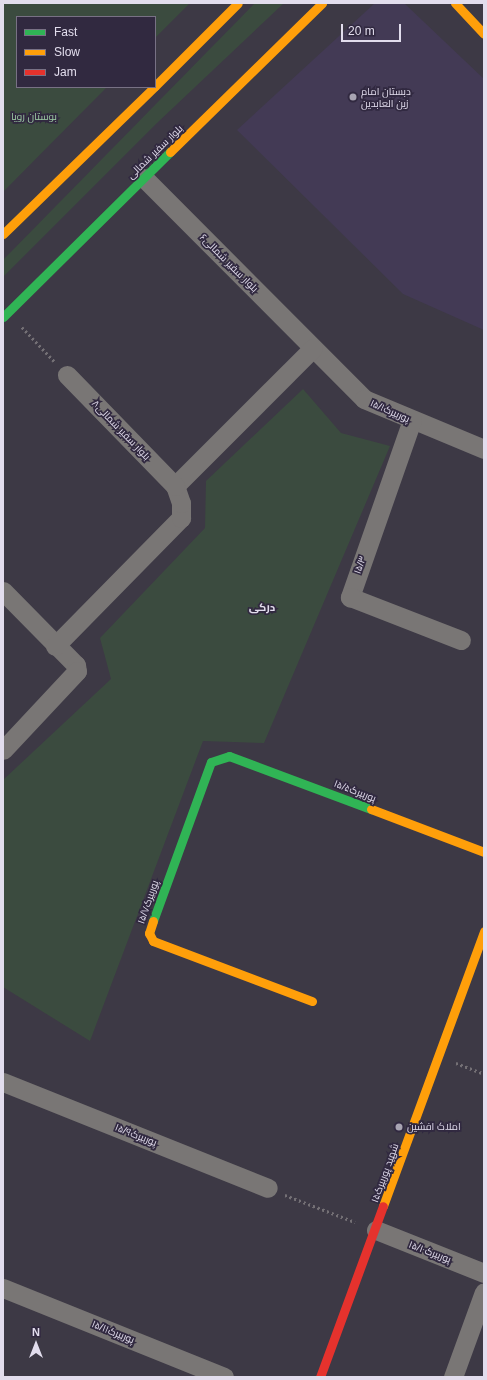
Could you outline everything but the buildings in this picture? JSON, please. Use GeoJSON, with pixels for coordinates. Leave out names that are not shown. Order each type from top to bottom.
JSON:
{"type":"FeatureCollection","features":[{"type":"Feature","properties":{"kind":"street"},"geometry":{"type":"LineString","coordinates":[[156,86],[238,3]]}},
{"type":"Feature","properties":{"kind":"street","name":"بلوار سفیر شمالی"},"geometry":{"type":"LineString","coordinates":[[5,315],[322,3]]}},
{"type":"Feature","properties":{"kind":"street"},"geometry":{"type":"LineString","coordinates":[[455,3],[484,34]]}},
{"type":"Feature","properties":{"kind":"street"},"geometry":{"type":"LineString","coordinates":[[3,234],[154,88]]}},
{"type":"Feature","properties":{"kind":"street","name":"بلوار سفیر شمالی۶"},"geometry":{"type":"LineString","coordinates":[[144,178],[313,348]]}},
{"type":"Feature","properties":{"kind":"street"},"geometry":{"type":"LineString","coordinates":[[56,646],[181,518],[181,503],[175,486],[313,348]]}},
{"type":"Feature","properties":{"kind":"street","name":"پوربیرک۱۵/۱"},"geometry":{"type":"LineString","coordinates":[[313,348],[364,399],[484,449]]}},
{"type":"Feature","properties":{"kind":"street","name":"بلوار سفیر شمالی۸"},"geometry":{"type":"LineString","coordinates":[[67,374],[175,486]]}},
{"type":"Feature","properties":{"kind":"street","name":"۱۵/۳"},"geometry":{"type":"LineString","coordinates":[[412,420],[350,597],[461,640]]}},
{"type":"Feature","properties":{"kind":"street"},"geometry":{"type":"LineString","coordinates":[[3,591],[76,665],[75,676],[3,750]]}},
{"type":"Feature","properties":{"kind":"street","name":"پوربیرک۱۵/۵"},"geometry":{"type":"LineString","coordinates":[[218,758],[229,756],[484,852]]}},
{"type":"Feature","properties":{"kind":"street","name":"پوربیرک۱۵/۷"},"geometry":{"type":"LineString","coordinates":[[218,758],[211,762],[149,933],[153,941],[312,1000]]}},
{"type":"Feature","properties":{"kind":"street","name":"شهید پوربیرک۱۵"},"geometry":{"type":"LineString","coordinates":[[320,1377],[376,1230],[484,931]]}},
{"type":"Feature","properties":{"kind":"street","name":"پوربیرک۱۵/۹"},"geometry":{"type":"LineString","coordinates":[[3,1082],[268,1188]]}},
{"type":"Feature","properties":{"kind":"street","name":"پوربیرک۱۵/۱۰"},"geometry":{"type":"LineString","coordinates":[[376,1230],[484,1273]]}},
{"type":"Feature","properties":{"kind":"street","name":"پوربیرک۱۵/۱۱"},"geometry":{"type":"LineString","coordinates":[[3,1288],[224,1377]]}},
{"type":"Feature","properties":{"kind":"street"},"geometry":{"type":"LineString","coordinates":[[453,1377],[484,1292]]}},
{"type":"Feature","properties":{"kind":"path"},"geometry":{"type":"LineString","coordinates":[[5,315],[67,374]]}},
{"type":"Feature","properties":{"kind":"path"},"geometry":{"type":"LineString","coordinates":[[439,1057],[484,1074]]}},
{"type":"Feature","properties":{"kind":"path"},"geometry":{"type":"LineString","coordinates":[[268,1188],[376,1230]]}},
{"type":"Feature","properties":{"kind":"shaded area"},"geometry":{"type":"Polygon","coordinates":[[[375,3],[404,3],[484,79],[484,330],[403,294],[237,130],[375,3]]]}},
{"type":"Feature","properties":{"kind":"green space","name":"بوستان رویا"},"geometry":{"type":"Polygon","coordinates":[[[3,3],[190,3],[156,37],[156,16],[16,16],[16,88],[106,88],[3,192],[3,3]]]}},
{"type":"Feature","properties":{"kind":"green space"},"geometry":{"type":"Polygon","coordinates":[[[255,3],[284,3],[157,123],[3,277],[3,260],[255,3]]]}},
{"type":"Feature","properties":{"kind":"green space"},"geometry":{"type":"Polygon","coordinates":[[[303,389],[341,433],[390,446],[264,743],[203,741],[90,1041],[3,987],[3,780],[111,679],[100,638],[205,528],[206,481],[303,389]]]}},
{"type":"Feature","properties":{"kind":"traffic: fast"},"geometry":{"type":"LineString","coordinates":[[3,317],[170,152]]}},
{"type":"Feature","properties":{"kind":"traffic: fast"},"geometry":{"type":"LineString","coordinates":[[153,921],[211,762],[229,756],[371,809]]}},
{"type":"Feature","properties":{"kind":"traffic: slow"},"geometry":{"type":"LineString","coordinates":[[156,85],[238,3]]}},
{"type":"Feature","properties":{"kind":"traffic: slow"},"geometry":{"type":"LineString","coordinates":[[170,152],[322,3]]}},
{"type":"Feature","properties":{"kind":"traffic: slow"},"geometry":{"type":"LineString","coordinates":[[455,3],[484,34]]}},
{"type":"Feature","properties":{"kind":"traffic: slow"},"geometry":{"type":"LineString","coordinates":[[3,234],[153,88]]}},
{"type":"Feature","properties":{"kind":"traffic: slow"},"geometry":{"type":"LineString","coordinates":[[371,809],[484,852]]}},
{"type":"Feature","properties":{"kind":"traffic: slow"},"geometry":{"type":"LineString","coordinates":[[153,921],[149,933],[153,941],[312,1001]]}},
{"type":"Feature","properties":{"kind":"traffic: slow"},"geometry":{"type":"LineString","coordinates":[[383,1206],[484,931]]}},
{"type":"Feature","properties":{"kind":"traffic: jam"},"geometry":{"type":"LineString","coordinates":[[320,1377],[383,1206]]}},
{"type":"Feature","properties":{"kind":"place","name":"دبستان امام زین العابدین"},"geometry":{"type":"Point","coordinates":[353,97]}},
{"type":"Feature","properties":{"kind":"place","name":"املاک افشین"},"geometry":{"type":"Point","coordinates":[399,1127]}},
{"type":"Feature","properties":{"kind":"district","name":"درکی"},"geometry":{"type":"Point","coordinates":[262,607]}}]}
